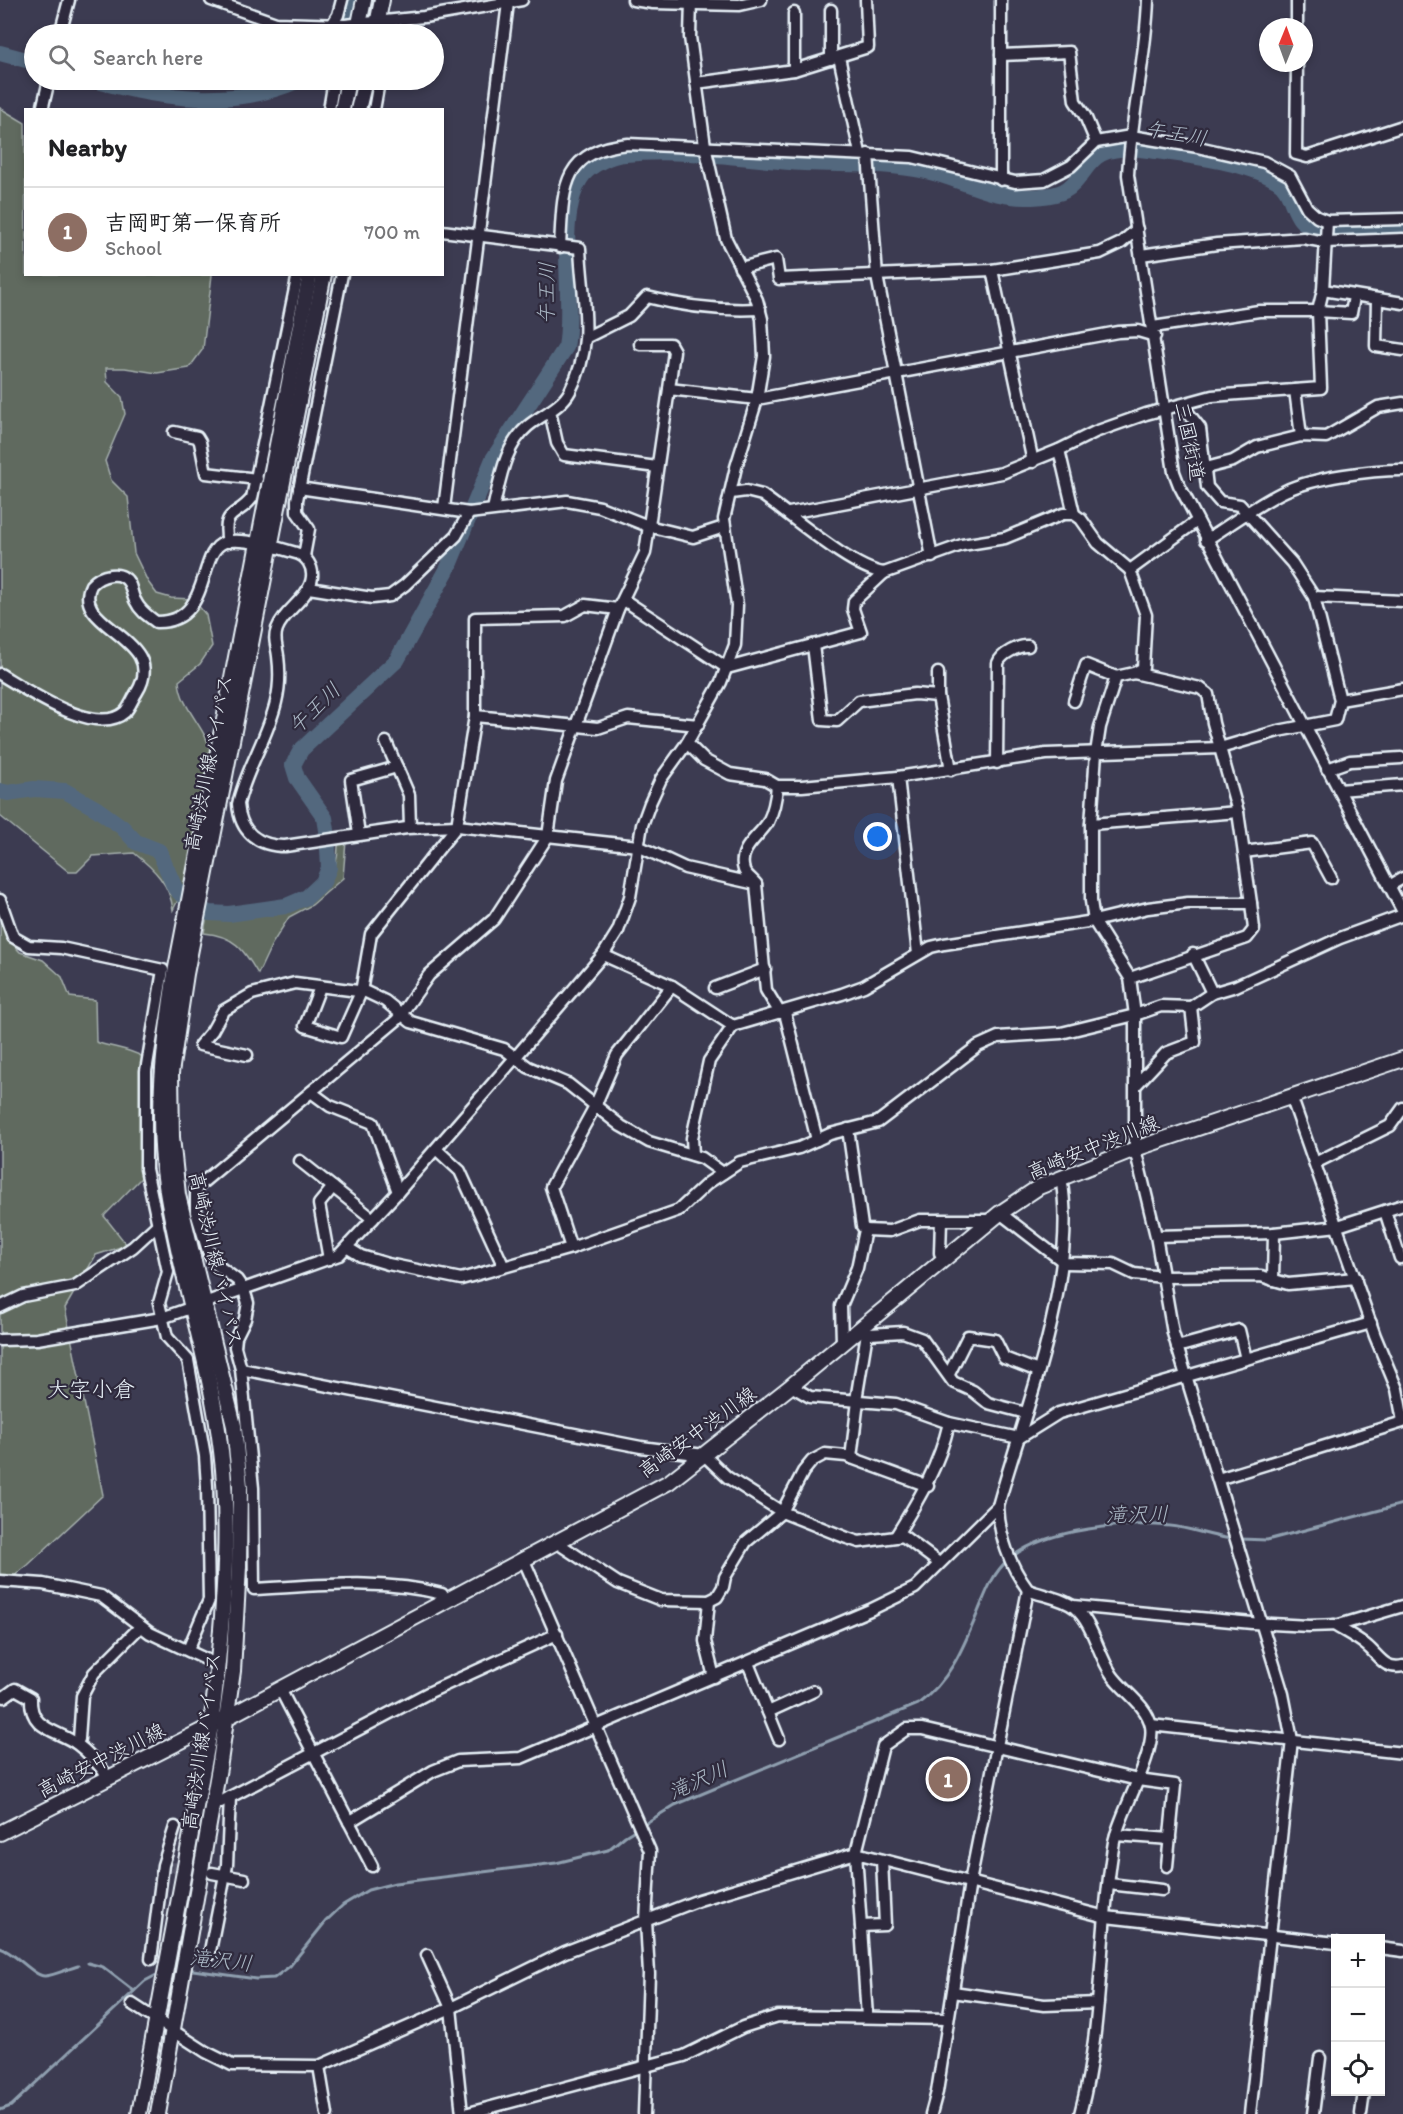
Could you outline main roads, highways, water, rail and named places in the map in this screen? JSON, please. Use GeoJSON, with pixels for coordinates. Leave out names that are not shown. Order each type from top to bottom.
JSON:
{"type":"FeatureCollection","features":[{"type":"Feature","properties":{"kind":"main road"},"geometry":{"type":"LineString","coordinates":[[359,24],[364,0]]}},
{"type":"Feature","properties":{"kind":"main road"},"geometry":{"type":"LineString","coordinates":[[377,24],[382,0]]}},
{"type":"Feature","properties":{"kind":"main road"},"geometry":{"type":"LineString","coordinates":[[342,108],[346,90]]}},
{"type":"Feature","properties":{"kind":"main road"},"geometry":{"type":"LineString","coordinates":[[358,108],[363,90]]}},
{"type":"Feature","properties":{"kind":"main road","name":"高崎渋川線バイパス"},"geometry":{"type":"LineString","coordinates":[[139,2114],[211,1726],[218,1665],[224,1565],[222,1454],[200,1305],[178,1195],[172,1137],[171,1073],[186,974],[264,546],[310,276]]}},
{"type":"Feature","properties":{"kind":"main road","name":"高崎渋川線バイパス"},"geometry":{"type":"LineString","coordinates":[[264,546],[324,276]]}},
{"type":"Feature","properties":{"kind":"main road","name":"高崎安中渋川線"},"geometry":{"type":"LineString","coordinates":[[0,1833],[211,1726],[669,1482],[791,1386],[842,1342],[862,1332],[996,1216],[1039,1187],[1135,1149],[1403,1059]]}},
{"type":"Feature","properties":{"kind":"main road","name":"高崎渋川線バイパス"},"geometry":{"type":"LineString","coordinates":[[158,2114],[213,1806],[233,1671],[239,1578],[240,1486],[234,1426],[200,1305]]}},
{"type":"Feature","properties":{"kind":"waterway"},"geometry":{"type":"LineString","coordinates":[[341,24],[350,0]]}},
{"type":"Feature","properties":{"kind":"waterway"},"geometry":{"type":"LineString","coordinates":[[0,53],[24,59]]}},
{"type":"Feature","properties":{"kind":"waterway"},"geometry":{"type":"LineString","coordinates":[[135,90],[198,98],[224,98],[271,90]]}},
{"type":"Feature","properties":{"kind":"waterway","name":"午王川"},"geometry":{"type":"LineString","coordinates":[[0,791],[8,793],[34,789],[65,791],[97,809],[122,827],[136,842],[159,851],[175,888],[190,903],[209,913],[229,914],[286,906],[307,897],[323,882],[329,868],[325,818],[297,778],[293,765],[301,750],[397,660],[447,570],[493,459],[566,347],[569,211],[574,191],[583,175],[591,167],[608,158],[625,154],[670,152],[804,163],[895,166],[937,174],[1001,194],[1031,197],[1053,195],[1064,191],[1096,157],[1106,152],[1142,149],[1231,163],[1263,173],[1285,188],[1301,220],[1321,231],[1349,235],[1403,232]]}},
{"type":"Feature","properties":{"kind":"waterway","name":"滝沢川"},"geometry":{"type":"LineString","coordinates":[[1240,1539],[1267,1540],[1403,1504]]}},
{"type":"Feature","properties":{"kind":"waterway","name":"滝沢川"},"geometry":{"type":"LineString","coordinates":[[1013,1556],[1047,1539],[1067,1533],[1110,1526],[1170,1526],[1233,1539]]}},
{"type":"Feature","properties":{"kind":"waterway","name":"滝沢川"},"geometry":{"type":"LineString","coordinates":[[186,1969],[256,1979],[274,1978],[290,1966],[326,1921],[343,1905],[368,1890],[395,1883],[556,1863],[608,1850],[625,1836],[675,1805],[918,1704],[939,1685],[954,1663],[990,1584],[1008,1560]]}},
{"type":"Feature","properties":{"kind":"waterway"},"geometry":{"type":"LineString","coordinates":[[0,1948],[12,1954],[30,1969],[45,1976],[78,1966]]}},
{"type":"Feature","properties":{"kind":"waterway"},"geometry":{"type":"LineString","coordinates":[[88,1963],[103,1967],[134,1991]]}},
{"type":"Feature","properties":{"kind":"waterway","name":"滝沢川"},"geometry":{"type":"LineString","coordinates":[[0,2110],[11,2106],[145,1981],[162,1972]]}},
{"type":"Feature","properties":{"kind":"tunnel"},"geometry":{"type":"LineString","coordinates":[[172,1867],[208,1872]]}},
{"type":"Feature","properties":{"kind":"place","name":"吉岡町第一保育所"},"geometry":{"type":"Point","coordinates":[948,1779]}},
{"type":"Feature","properties":{"kind":"district","name":"大字小倉"},"geometry":{"type":"Point","coordinates":[91,1389]}}]}
